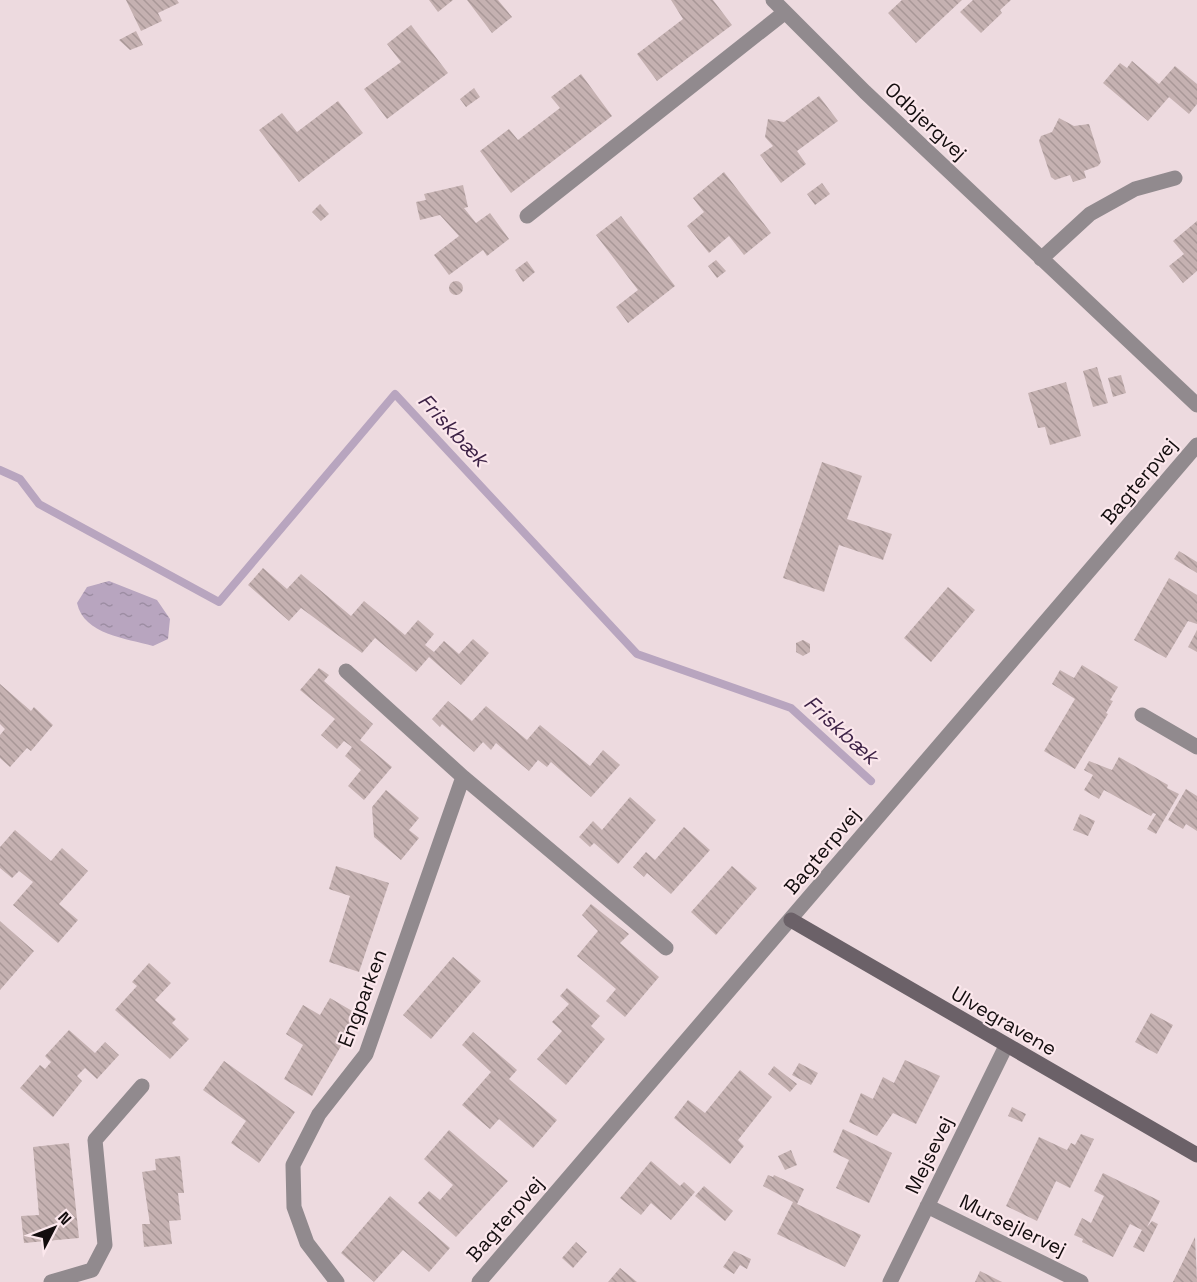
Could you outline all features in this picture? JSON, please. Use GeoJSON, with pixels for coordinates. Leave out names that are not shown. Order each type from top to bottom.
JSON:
{"type":"FeatureCollection","features":[{"type":"Feature","properties":{"kind":"street","name":"Odbjergvej"},"geometry":{"type":"LineString","coordinates":[[773,0],[1041,259],[1197,405]]}},
{"type":"Feature","properties":{"kind":"street"},"geometry":{"type":"LineString","coordinates":[[527,216],[784,13]]}},
{"type":"Feature","properties":{"kind":"street"},"geometry":{"type":"LineString","coordinates":[[1041,259],[1090,214],[1135,189],[1175,178]]}},
{"type":"Feature","properties":{"kind":"street","name":"Bagterpvej"},"geometry":{"type":"LineString","coordinates":[[479,1282],[1197,445]]}},
{"type":"Feature","properties":{"kind":"street"},"geometry":{"type":"LineString","coordinates":[[346,671],[463,777],[666,948]]}},
{"type":"Feature","properties":{"kind":"street"},"geometry":{"type":"LineString","coordinates":[[1142,715],[1197,747]]}},
{"type":"Feature","properties":{"kind":"street","name":"Engparken"},"geometry":{"type":"LineString","coordinates":[[337,1282],[307,1244],[294,1207],[293,1165],[319,1114],[366,1054],[463,777]]}},
{"type":"Feature","properties":{"kind":"street","name":"Ulvegravene"},"geometry":{"type":"LineString","coordinates":[[791,920],[1197,1155]]}},
{"type":"Feature","properties":{"kind":"street","name":"Mejsevej"},"geometry":{"type":"LineString","coordinates":[[890,1282],[1006,1046]]}},
{"type":"Feature","properties":{"kind":"street"},"geometry":{"type":"LineString","coordinates":[[51,1282],[92,1270],[105,1245],[95,1140],[142,1086]]}},
{"type":"Feature","properties":{"kind":"street","name":"Mursejlervej"},"geometry":{"type":"LineString","coordinates":[[927,1206],[1081,1282]]}},
{"type":"Feature","properties":{"kind":"water"},"geometry":{"type":"Polygon","coordinates":[[[109,581],[157,600],[170,619],[168,639],[153,646],[108,634],[88,622],[81,614],[77,603],[87,587],[109,581]]]}},
{"type":"Feature","properties":{"kind":"building"},"geometry":{"type":"Polygon","coordinates":[[[126,0],[177,0],[179,3],[158,13],[162,21],[141,31],[126,0]]]}},
{"type":"Feature","properties":{"kind":"building"},"geometry":{"type":"Polygon","coordinates":[[[429,0],[453,0],[438,12],[429,0]]]}},
{"type":"Feature","properties":{"kind":"building"},"geometry":{"type":"Polygon","coordinates":[[[467,0],[498,0],[512,17],[492,33],[467,0]]]}},
{"type":"Feature","properties":{"kind":"building"},"geometry":{"type":"Polygon","coordinates":[[[671,0],[713,0],[732,25],[657,81],[637,54],[683,19],[671,0]]]}},
{"type":"Feature","properties":{"kind":"building"},"geometry":{"type":"Polygon","coordinates":[[[902,0],[962,0],[916,43],[888,13],[902,0]]]}},
{"type":"Feature","properties":{"kind":"building"},"geometry":{"type":"Polygon","coordinates":[[[973,0],[1011,0],[1000,10],[1002,13],[981,33],[960,12],[973,0]]]}},
{"type":"Feature","properties":{"kind":"building"},"geometry":{"type":"Polygon","coordinates":[[[411,25],[448,73],[387,119],[364,89],[401,62],[387,44],[411,25]]]}},
{"type":"Feature","properties":{"kind":"building"},"geometry":{"type":"Polygon","coordinates":[[[136,31],[143,45],[130,50],[119,40],[136,31]]]}},
{"type":"Feature","properties":{"kind":"building"},"geometry":{"type":"Polygon","coordinates":[[[1132,61],[1159,84],[1175,66],[1197,84],[1197,104],[1189,114],[1169,97],[1148,121],[1103,83],[1120,63],[1127,68],[1132,61]]]}},
{"type":"Feature","properties":{"kind":"building"},"geometry":{"type":"Polygon","coordinates":[[[581,74],[612,116],[511,193],[480,151],[509,129],[518,140],[560,108],[551,97],[581,74]]]}},
{"type":"Feature","properties":{"kind":"building"},"geometry":{"type":"Polygon","coordinates":[[[474,88],[480,97],[466,107],[460,99],[474,88]]]}},
{"type":"Feature","properties":{"kind":"building"},"geometry":{"type":"Polygon","coordinates":[[[819,96],[838,121],[797,151],[806,164],[781,183],[760,155],[773,146],[765,137],[768,119],[784,122],[819,96]]]}},
{"type":"Feature","properties":{"kind":"building"},"geometry":{"type":"Polygon","coordinates":[[[338,101],[363,133],[299,182],[259,130],[282,113],[297,132],[338,101]]]}},
{"type":"Feature","properties":{"kind":"building"},"geometry":{"type":"Polygon","coordinates":[[[1059,118],[1074,126],[1089,124],[1101,162],[1098,166],[1084,171],[1086,178],[1073,182],[1070,175],[1055,180],[1051,177],[1039,141],[1041,136],[1052,132],[1059,118]]]}},
{"type":"Feature","properties":{"kind":"building"},"geometry":{"type":"Polygon","coordinates":[[[724,172],[771,233],[744,255],[729,236],[709,253],[687,226],[704,212],[693,198],[724,172]]]}},
{"type":"Feature","properties":{"kind":"building"},"geometry":{"type":"Polygon","coordinates":[[[822,183],[830,194],[815,205],[807,194],[822,183]]]}},
{"type":"Feature","properties":{"kind":"building"},"geometry":{"type":"Polygon","coordinates":[[[463,185],[468,207],[464,208],[476,223],[490,213],[509,239],[487,256],[483,250],[449,275],[434,255],[459,236],[440,215],[420,220],[416,202],[426,200],[424,194],[463,185]]]}},
{"type":"Feature","properties":{"kind":"building"},"geometry":{"type":"Polygon","coordinates":[[[320,204],[329,214],[321,221],[312,212],[320,204]]]}},
{"type":"Feature","properties":{"kind":"building"},"geometry":{"type":"Polygon","coordinates":[[[621,216],[675,286],[628,323],[616,307],[638,290],[596,235],[621,216]]]}},
{"type":"Feature","properties":{"kind":"building"},"geometry":{"type":"Polygon","coordinates":[[[1197,221],[1197,271],[1183,283],[1169,266],[1184,254],[1173,241],[1197,221]]]}},
{"type":"Feature","properties":{"kind":"building"},"geometry":{"type":"Polygon","coordinates":[[[716,260],[726,271],[717,278],[708,266],[716,260]]]}},
{"type":"Feature","properties":{"kind":"building"},"geometry":{"type":"Polygon","coordinates":[[[527,261],[535,272],[523,282],[515,270],[527,261]]]}},
{"type":"Feature","properties":{"kind":"building"},"geometry":{"type":"Polygon","coordinates":[[[453,281],[459,281],[463,288],[459,295],[453,295],[449,291],[449,285],[453,281]]]}},
{"type":"Feature","properties":{"kind":"building"},"geometry":{"type":"Polygon","coordinates":[[[1097,367],[1108,403],[1093,407],[1083,371],[1097,367]]]}},
{"type":"Feature","properties":{"kind":"building"},"geometry":{"type":"Polygon","coordinates":[[[1121,375],[1126,393],[1113,397],[1108,378],[1121,375]]]}},
{"type":"Feature","properties":{"kind":"building"},"geometry":{"type":"Polygon","coordinates":[[[1066,382],[1081,436],[1050,445],[1045,427],[1038,428],[1028,393],[1066,382]]]}},
{"type":"Feature","properties":{"kind":"building"},"geometry":{"type":"Polygon","coordinates":[[[822,462],[862,476],[847,519],[892,534],[883,560],[839,545],[824,592],[783,578],[822,462]]]}},
{"type":"Feature","properties":{"kind":"building"},"geometry":{"type":"Polygon","coordinates":[[[1179,551],[1197,562],[1197,573],[1174,559],[1179,551]]]}},
{"type":"Feature","properties":{"kind":"building"},"geometry":{"type":"Polygon","coordinates":[[[263,568],[287,589],[301,574],[351,616],[364,601],[405,635],[418,620],[434,634],[425,645],[434,652],[444,641],[459,654],[473,639],[489,653],[461,685],[429,657],[416,672],[375,638],[362,653],[301,608],[289,621],[248,585],[263,568]]]}},
{"type":"Feature","properties":{"kind":"building"},"geometry":{"type":"Polygon","coordinates":[[[1169,578],[1197,595],[1197,624],[1188,621],[1166,658],[1134,640],[1169,578]]]}},
{"type":"Feature","properties":{"kind":"building"},"geometry":{"type":"Polygon","coordinates":[[[948,587],[975,610],[931,662],[904,638],[948,587]]]}},
{"type":"Feature","properties":{"kind":"building"},"geometry":{"type":"Polygon","coordinates":[[[1197,630],[1197,652],[1188,647],[1197,630]]]}},
{"type":"Feature","properties":{"kind":"building"},"geometry":{"type":"Polygon","coordinates":[[[803,640],[810,644],[810,652],[803,656],[796,652],[796,643],[803,640]]]}},
{"type":"Feature","properties":{"kind":"building"},"geometry":{"type":"Polygon","coordinates":[[[1082,665],[1118,687],[1110,700],[1113,701],[1106,713],[1108,714],[1075,769],[1044,751],[1075,699],[1052,684],[1060,670],[1074,678],[1082,665]]]}},
{"type":"Feature","properties":{"kind":"building"},"geometry":{"type":"Polygon","coordinates":[[[319,668],[329,675],[324,681],[373,724],[360,740],[392,767],[364,800],[348,786],[361,770],[345,756],[352,747],[344,741],[337,749],[321,735],[335,719],[300,690],[319,668]]]}},
{"type":"Feature","properties":{"kind":"building"},"geometry":{"type":"Polygon","coordinates":[[[0,684],[31,711],[34,707],[53,725],[31,751],[27,748],[10,767],[0,758],[0,735],[5,729],[0,724],[0,684]]]}},
{"type":"Feature","properties":{"kind":"building"},"geometry":{"type":"Polygon","coordinates":[[[448,701],[472,721],[486,706],[527,740],[540,725],[590,766],[603,750],[620,765],[591,797],[551,762],[547,767],[538,760],[529,771],[496,743],[491,750],[483,742],[474,752],[442,724],[440,727],[432,719],[448,701]]]}},
{"type":"Feature","properties":{"kind":"building"},"geometry":{"type":"Polygon","coordinates":[[[1119,757],[1168,785],[1167,788],[1179,794],[1156,834],[1147,829],[1156,814],[1153,813],[1151,816],[1104,790],[1099,799],[1084,790],[1093,775],[1084,770],[1089,761],[1112,770],[1119,757]]]}},
{"type":"Feature","properties":{"kind":"building"},"geometry":{"type":"Polygon","coordinates":[[[1186,789],[1197,796],[1197,831],[1186,824],[1183,829],[1168,820],[1186,789]]]}},
{"type":"Feature","properties":{"kind":"building"},"geometry":{"type":"Polygon","coordinates":[[[386,790],[419,818],[409,830],[419,838],[401,860],[374,837],[372,807],[386,790]]]}},
{"type":"Feature","properties":{"kind":"building"},"geometry":{"type":"Polygon","coordinates":[[[630,797],[656,820],[618,864],[594,843],[590,847],[579,837],[593,821],[602,830],[630,797]]]}},
{"type":"Feature","properties":{"kind":"building"},"geometry":{"type":"Polygon","coordinates":[[[1080,814],[1095,821],[1088,836],[1073,830],[1080,814]]]}},
{"type":"Feature","properties":{"kind":"building"},"geometry":{"type":"Polygon","coordinates":[[[684,827],[710,850],[671,894],[647,873],[644,877],[633,867],[646,852],[655,860],[684,827]]]}},
{"type":"Feature","properties":{"kind":"building"},"geometry":{"type":"Polygon","coordinates":[[[15,830],[51,861],[62,848],[88,871],[59,904],[78,920],[58,943],[13,905],[33,882],[19,871],[12,878],[0,868],[0,847],[15,830]]]}},
{"type":"Feature","properties":{"kind":"building"},"geometry":{"type":"Polygon","coordinates":[[[336,866],[389,883],[359,972],[329,962],[350,896],[329,889],[336,866]]]}},
{"type":"Feature","properties":{"kind":"building"},"geometry":{"type":"Polygon","coordinates":[[[732,866],[757,888],[716,935],[691,912],[732,866]]]}},
{"type":"Feature","properties":{"kind":"building"},"geometry":{"type":"Polygon","coordinates":[[[591,904],[629,934],[620,943],[659,977],[625,1017],[606,1001],[616,989],[577,956],[598,931],[582,915],[591,904]]]}},
{"type":"Feature","properties":{"kind":"building"},"geometry":{"type":"Polygon","coordinates":[[[0,921],[34,951],[0,990],[0,921]]]}},
{"type":"Feature","properties":{"kind":"building"},"geometry":{"type":"Polygon","coordinates":[[[453,957],[481,981],[431,1039],[403,1015],[453,957]]]}},
{"type":"Feature","properties":{"kind":"building"},"geometry":{"type":"Polygon","coordinates":[[[149,963],[171,983],[155,1000],[176,1019],[172,1023],[189,1039],[170,1059],[115,1010],[137,986],[132,982],[149,963]]]}},
{"type":"Feature","properties":{"kind":"building"},"geometry":{"type":"Polygon","coordinates":[[[567,988],[600,1016],[591,1026],[605,1039],[566,1085],[537,1059],[562,1031],[552,1022],[569,1004],[560,996],[567,988]]]}},
{"type":"Feature","properties":{"kind":"building"},"geometry":{"type":"Polygon","coordinates":[[[330,998],[359,1015],[312,1096],[284,1079],[303,1045],[286,1034],[303,1005],[320,1015],[330,998]]]}},
{"type":"Feature","properties":{"kind":"building"},"geometry":{"type":"Polygon","coordinates":[[[1151,1013],[1173,1025],[1157,1054],[1135,1042],[1151,1013]]]}},
{"type":"Feature","properties":{"kind":"building"},"geometry":{"type":"Polygon","coordinates":[[[69,1030],[95,1053],[105,1042],[119,1055],[97,1079],[85,1068],[77,1076],[82,1081],[53,1117],[20,1088],[40,1065],[45,1069],[51,1062],[45,1056],[69,1030]]]}},
{"type":"Feature","properties":{"kind":"building"},"geometry":{"type":"Polygon","coordinates":[[[473,1032],[517,1070],[509,1079],[557,1120],[533,1148],[499,1119],[490,1129],[462,1105],[491,1072],[462,1045],[473,1032]]]}},
{"type":"Feature","properties":{"kind":"building"},"geometry":{"type":"Polygon","coordinates":[[[905,1060],[940,1076],[916,1124],[893,1113],[877,1136],[849,1122],[861,1093],[873,1099],[883,1077],[894,1083],[905,1060]]]}},
{"type":"Feature","properties":{"kind":"building"},"geometry":{"type":"Polygon","coordinates":[[[224,1061],[295,1112],[259,1163],[231,1143],[246,1121],[203,1090],[224,1061]]]}},
{"type":"Feature","properties":{"kind":"building"},"geometry":{"type":"Polygon","coordinates":[[[799,1063],[818,1073],[811,1085],[792,1075],[799,1063]]]}},
{"type":"Feature","properties":{"kind":"building"},"geometry":{"type":"Polygon","coordinates":[[[774,1066],[797,1084],[790,1092],[768,1074],[774,1066]]]}},
{"type":"Feature","properties":{"kind":"building"},"geometry":{"type":"Polygon","coordinates":[[[740,1070],[772,1097],[738,1140],[744,1146],[730,1164],[674,1118],[688,1100],[705,1113],[740,1070]]]}},
{"type":"Feature","properties":{"kind":"building"},"geometry":{"type":"Polygon","coordinates":[[[1012,1107],[1026,1114],[1022,1122],[1008,1116],[1012,1107]]]}},
{"type":"Feature","properties":{"kind":"building"},"geometry":{"type":"Polygon","coordinates":[[[843,1129],[892,1153],[869,1203],[836,1188],[849,1160],[833,1152],[843,1129]]]}},
{"type":"Feature","properties":{"kind":"building"},"geometry":{"type":"Polygon","coordinates":[[[449,1130],[508,1181],[456,1237],[418,1203],[429,1191],[440,1200],[453,1185],[424,1159],[449,1130]]]}},
{"type":"Feature","properties":{"kind":"building"},"geometry":{"type":"Polygon","coordinates":[[[1081,1134],[1094,1139],[1070,1188],[1056,1181],[1037,1221],[1006,1206],[1039,1137],[1067,1150],[1071,1143],[1075,1145],[1081,1134]]]}},
{"type":"Feature","properties":{"kind":"building"},"geometry":{"type":"Polygon","coordinates":[[[69,1143],[79,1238],[24,1243],[21,1216],[39,1215],[33,1147],[69,1143]]]}},
{"type":"Feature","properties":{"kind":"building"},"geometry":{"type":"Polygon","coordinates":[[[791,1150],[797,1165],[785,1170],[778,1156],[791,1150]]]}},
{"type":"Feature","properties":{"kind":"building"},"geometry":{"type":"Polygon","coordinates":[[[180,1156],[184,1193],[178,1193],[181,1220],[169,1221],[172,1244],[144,1247],[142,1224],[150,1224],[142,1172],[156,1170],[155,1159],[180,1156]]]}},
{"type":"Feature","properties":{"kind":"building"},"geometry":{"type":"Polygon","coordinates":[[[651,1161],[680,1186],[684,1182],[695,1192],[671,1220],[651,1203],[641,1215],[620,1198],[651,1161]]]}},
{"type":"Feature","properties":{"kind":"building"},"geometry":{"type":"Polygon","coordinates":[[[1103,1173],[1160,1201],[1147,1227],[1152,1221],[1158,1224],[1144,1252],[1133,1247],[1142,1230],[1130,1224],[1113,1257],[1082,1242],[1083,1239],[1074,1235],[1082,1218],[1091,1223],[1104,1196],[1094,1191],[1103,1173]]]}},
{"type":"Feature","properties":{"kind":"building"},"geometry":{"type":"Polygon","coordinates":[[[768,1175],[773,1177],[774,1175],[804,1189],[797,1204],[861,1235],[845,1267],[777,1234],[793,1202],[763,1186],[768,1175]]]}},
{"type":"Feature","properties":{"kind":"building"},"geometry":{"type":"Polygon","coordinates":[[[704,1186],[733,1211],[725,1221],[695,1196],[704,1186]]]}},
{"type":"Feature","properties":{"kind":"building"},"geometry":{"type":"Polygon","coordinates":[[[390,1196],[450,1248],[429,1272],[403,1250],[374,1282],[341,1253],[390,1196]]]}},
{"type":"Feature","properties":{"kind":"building"},"geometry":{"type":"Polygon","coordinates":[[[1195,1237],[1197,1282],[1173,1282],[1195,1237]]]}},
{"type":"Feature","properties":{"kind":"building"},"geometry":{"type":"Polygon","coordinates":[[[576,1242],[587,1252],[573,1268],[562,1258],[576,1242]]]}},
{"type":"Feature","properties":{"kind":"building"},"geometry":{"type":"Polygon","coordinates":[[[734,1251],[751,1259],[747,1269],[740,1265],[734,1274],[723,1267],[734,1251]]]}},
{"type":"Feature","properties":{"kind":"building"},"geometry":{"type":"Polygon","coordinates":[[[620,1268],[637,1282],[608,1282],[620,1268]]]}},
{"type":"Feature","properties":{"kind":"building"},"geometry":{"type":"Polygon","coordinates":[[[980,1271],[1002,1282],[975,1282],[980,1271]]]}},
{"type":"Feature","properties":{"kind":"waterway","name":"Friskbæk"},"geometry":{"type":"LineString","coordinates":[[0,470],[20,479],[39,504],[219,602],[395,394],[637,654],[791,708],[871,781]]}}]}
